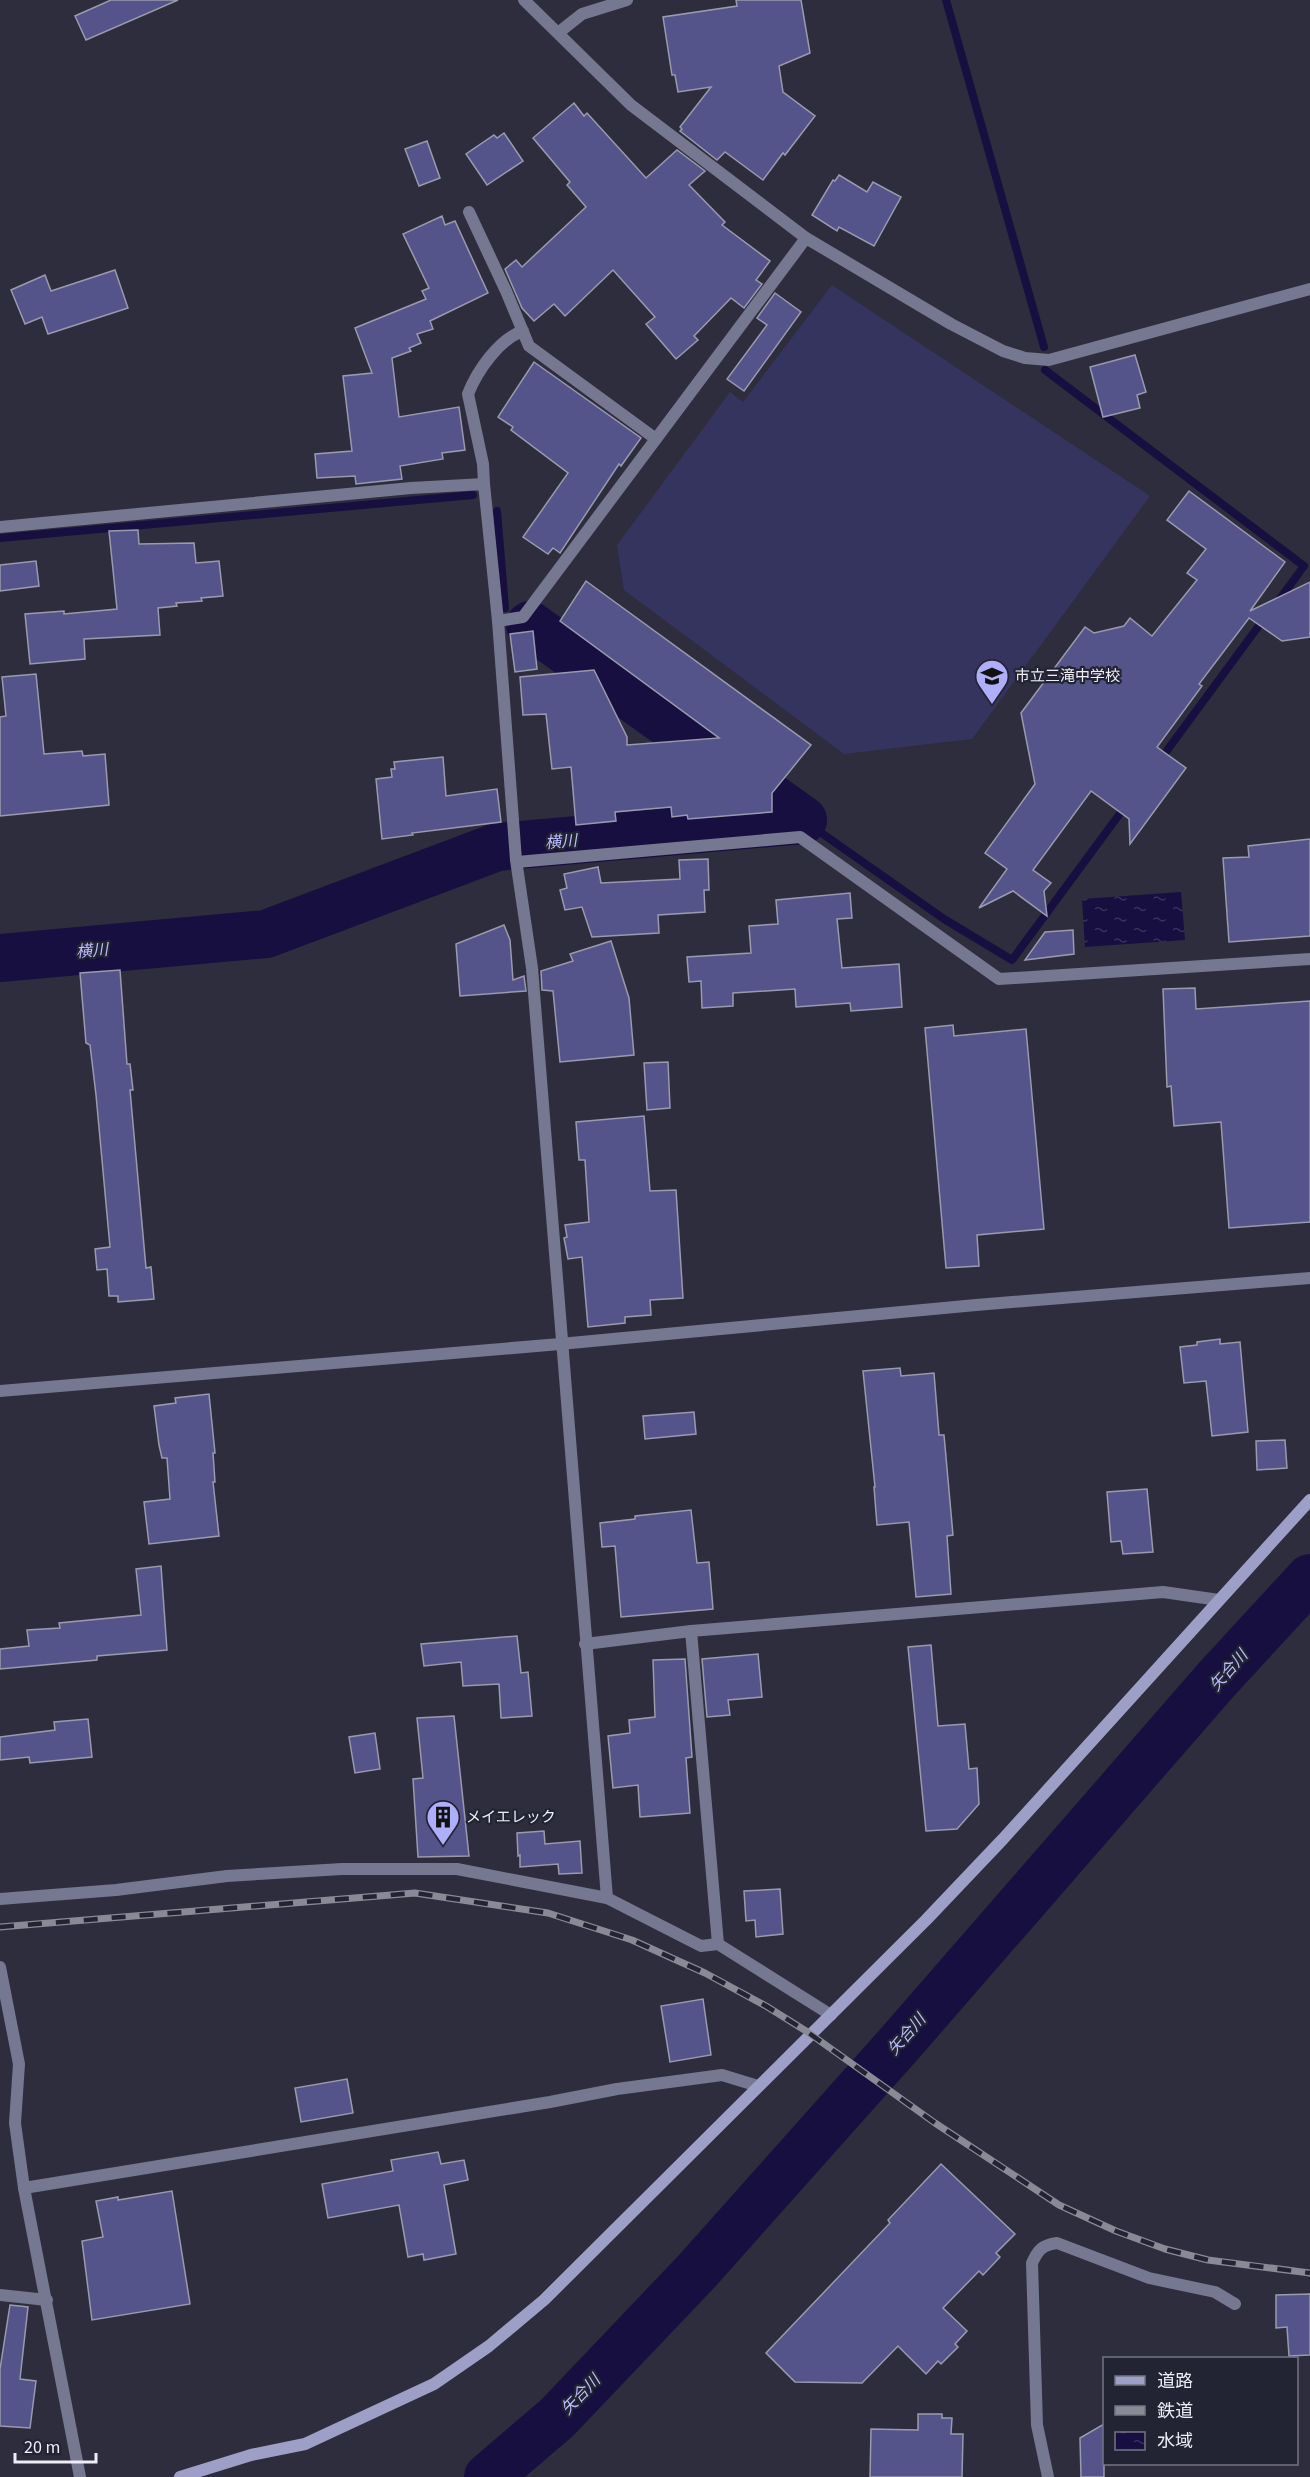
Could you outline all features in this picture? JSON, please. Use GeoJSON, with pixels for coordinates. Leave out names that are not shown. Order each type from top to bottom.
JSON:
{"type":"FeatureCollection","features":[{"type":"Feature","properties":{"kind":"street"},"geometry":{"type":"LineString","coordinates":[[524,0],[631,105],[806,238],[951,324],[1003,351],[1025,358],[1049,360],[1310,289]]}},
{"type":"Feature","properties":{"kind":"street"},"geometry":{"type":"LineString","coordinates":[[558,33],[582,14],[627,0]]}},
{"type":"Feature","properties":{"kind":"street"},"geometry":{"type":"LineString","coordinates":[[469,212],[529,346],[656,439]]}},
{"type":"Feature","properties":{"kind":"street"},"geometry":{"type":"LineString","coordinates":[[498,621],[523,617],[806,238]]}},
{"type":"Feature","properties":{"kind":"street"},"geometry":{"type":"LineString","coordinates":[[523,331],[513,334],[496,350],[468,394],[483,464],[498,621],[514,837],[532,968],[607,1898]]}},
{"type":"Feature","properties":{"kind":"street"},"geometry":{"type":"LineString","coordinates":[[0,527],[484,484]]}},
{"type":"Feature","properties":{"kind":"street"},"geometry":{"type":"LineString","coordinates":[[517,861],[800,837],[999,979],[1310,958]]}},
{"type":"Feature","properties":{"kind":"street"},"geometry":{"type":"LineString","coordinates":[[0,1391],[561,1344],[976,1305],[1310,1278]]}},
{"type":"Feature","properties":{"kind":"street"},"geometry":{"type":"LineString","coordinates":[[180,2477],[251,2455],[305,2444],[434,2384],[489,2346],[544,2300],[926,1920],[1003,1839],[1310,1500]]}},
{"type":"Feature","properties":{"kind":"street"},"geometry":{"type":"LineString","coordinates":[[585,1644],[691,1630],[1163,1592],[1219,1600]]}},
{"type":"Feature","properties":{"kind":"street"},"geometry":{"type":"LineString","coordinates":[[691,1630],[718,1944]]}},
{"type":"Feature","properties":{"kind":"street"},"geometry":{"type":"LineString","coordinates":[[0,1899],[116,1890],[226,1876],[342,1869],[457,1869],[607,1898],[701,1946],[718,1944],[831,2015]]}},
{"type":"Feature","properties":{"kind":"street"},"geometry":{"type":"LineString","coordinates":[[0,1967],[19,2064],[15,2123],[24,2188],[80,2477]]}},
{"type":"Feature","properties":{"kind":"street"},"geometry":{"type":"LineString","coordinates":[[24,2188],[617,2089],[722,2075],[758,2086]]}},
{"type":"Feature","properties":{"kind":"street"},"geometry":{"type":"LineString","coordinates":[[1048,2477],[1037,2425],[1032,2263],[1036,2252],[1044,2245],[1057,2243],[1149,2278],[1215,2292],[1235,2304]]}},
{"type":"Feature","properties":{"kind":"street"},"geometry":{"type":"LineString","coordinates":[[0,2295],[47,2300]]}},
{"type":"Feature","properties":{"kind":"shaded area"},"geometry":{"type":"Polygon","coordinates":[[[832,285],[1150,496],[972,739],[844,754],[624,590],[617,545],[730,392],[743,402],[832,285]]]}},
{"type":"Feature","properties":{"kind":"water"},"geometry":{"type":"Polygon","coordinates":[[[1181,892],[1185,940],[1085,947],[1082,899],[1181,892]]]}},
{"type":"Feature","properties":{"kind":"building"},"geometry":{"type":"Polygon","coordinates":[[[111,0],[178,0],[86,40],[75,16],[111,0]]]}},
{"type":"Feature","properties":{"kind":"building"},"geometry":{"type":"Polygon","coordinates":[[[736,0],[801,0],[810,53],[779,66],[783,92],[815,116],[763,180],[725,152],[717,160],[680,131],[682,129],[680,127],[711,87],[678,92],[675,75],[672,75],[663,17],[737,6],[736,0]]]}},
{"type":"Feature","properties":{"kind":"building"},"geometry":{"type":"Polygon","coordinates":[[[574,103],[584,116],[587,113],[646,178],[677,150],[705,171],[689,185],[725,222],[722,225],[770,261],[756,280],[762,284],[744,308],[731,298],[694,336],[698,340],[676,359],[646,324],[655,317],[613,270],[565,316],[554,304],[534,321],[522,308],[505,269],[516,260],[522,267],[586,207],[567,185],[570,182],[533,138],[574,103]]]}},
{"type":"Feature","properties":{"kind":"building"},"geometry":{"type":"Polygon","coordinates":[[[504,133],[523,161],[487,185],[466,154],[494,135],[497,138],[504,133]]]}},
{"type":"Feature","properties":{"kind":"building"},"geometry":{"type":"Polygon","coordinates":[[[427,141],[440,178],[419,186],[405,149],[427,141]]]}},
{"type":"Feature","properties":{"kind":"building"},"geometry":{"type":"Polygon","coordinates":[[[839,175],[867,192],[873,182],[901,197],[874,246],[839,227],[837,231],[812,215],[833,180],[835,181],[839,175]]]}},
{"type":"Feature","properties":{"kind":"building"},"geometry":{"type":"Polygon","coordinates":[[[442,216],[445,225],[455,221],[488,293],[430,321],[433,329],[417,334],[421,343],[409,348],[411,351],[392,358],[399,417],[459,407],[465,450],[442,453],[443,459],[400,466],[402,479],[356,484],[355,476],[317,478],[315,454],[352,451],[343,376],[372,373],[355,328],[426,299],[422,291],[429,288],[403,234],[442,216]]]}},
{"type":"Feature","properties":{"kind":"building"},"geometry":{"type":"Polygon","coordinates":[[[115,270],[128,308],[48,334],[42,317],[25,324],[11,290],[45,275],[51,291],[115,270]]]}},
{"type":"Feature","properties":{"kind":"building"},"geometry":{"type":"Polygon","coordinates":[[[775,293],[801,312],[744,391],[727,379],[767,325],[757,318],[775,293]]]}},
{"type":"Feature","properties":{"kind":"building"},"geometry":{"type":"Polygon","coordinates":[[[1135,355],[1146,392],[1137,395],[1140,408],[1103,417],[1090,367],[1135,355]]]}},
{"type":"Feature","properties":{"kind":"building"},"geometry":{"type":"Polygon","coordinates":[[[534,362],[641,438],[621,466],[619,464],[560,553],[553,548],[548,554],[523,537],[568,473],[511,430],[513,427],[498,417],[534,362]]]}},
{"type":"Feature","properties":{"kind":"building"},"geometry":{"type":"Polygon","coordinates":[[[1189,491],[1285,562],[1250,611],[1310,582],[1310,637],[1282,641],[1249,618],[1199,684],[1202,686],[1157,747],[1186,768],[1130,844],[1129,819],[1091,791],[1033,870],[1051,883],[1044,891],[1047,916],[1013,891],[979,908],[1007,869],[985,853],[1035,784],[1021,713],[1085,627],[1094,633],[1124,626],[1130,618],[1152,636],[1197,580],[1187,573],[1206,549],[1167,520],[1189,491]]]}},
{"type":"Feature","properties":{"kind":"building"},"geometry":{"type":"Polygon","coordinates":[[[138,530],[139,544],[194,543],[196,563],[219,561],[223,596],[201,598],[202,601],[176,603],[177,606],[158,608],[160,635],[84,639],[85,659],[30,664],[25,614],[64,611],[64,614],[117,609],[109,531],[138,530]]]}},
{"type":"Feature","properties":{"kind":"building"},"geometry":{"type":"Polygon","coordinates":[[[36,561],[39,586],[0,591],[0,565],[36,561]]]}},
{"type":"Feature","properties":{"kind":"building"},"geometry":{"type":"Polygon","coordinates":[[[586,581],[811,745],[772,793],[772,812],[688,819],[687,815],[672,817],[671,807],[615,812],[616,821],[576,825],[571,767],[552,769],[546,714],[523,715],[520,677],[594,670],[627,737],[627,745],[719,738],[560,621],[586,581]]]}},
{"type":"Feature","properties":{"kind":"building"},"geometry":{"type":"Polygon","coordinates":[[[533,631],[537,669],[515,672],[510,634],[533,631]]]}},
{"type":"Feature","properties":{"kind":"building"},"geometry":{"type":"Polygon","coordinates":[[[36,674],[44,754],[82,751],[83,756],[105,754],[109,805],[0,816],[0,717],[6,716],[2,677],[36,674]]]}},
{"type":"Feature","properties":{"kind":"building"},"geometry":{"type":"Polygon","coordinates":[[[443,757],[446,796],[497,789],[501,822],[382,839],[376,779],[392,777],[391,769],[395,769],[394,762],[443,757]]]}},
{"type":"Feature","properties":{"kind":"building"},"geometry":{"type":"Polygon","coordinates":[[[1310,839],[1310,936],[1229,942],[1223,858],[1249,857],[1248,846],[1310,839]]]}},
{"type":"Feature","properties":{"kind":"building"},"geometry":{"type":"Polygon","coordinates":[[[708,859],[709,890],[704,890],[705,912],[658,915],[659,933],[592,937],[582,907],[565,910],[560,890],[567,888],[564,874],[598,867],[601,883],[680,879],[679,860],[708,859]]]}},
{"type":"Feature","properties":{"kind":"building"},"geometry":{"type":"Polygon","coordinates":[[[850,893],[852,918],[837,919],[842,968],[899,964],[902,1007],[851,1011],[850,1003],[796,1007],[795,989],[733,993],[733,1006],[702,1008],[701,981],[689,982],[687,957],[751,953],[749,926],[778,924],[776,900],[850,893]]]}},
{"type":"Feature","properties":{"kind":"building"},"geometry":{"type":"Polygon","coordinates":[[[504,925],[510,940],[513,980],[524,976],[526,991],[460,996],[456,944],[504,925]]]}},
{"type":"Feature","properties":{"kind":"building"},"geometry":{"type":"Polygon","coordinates":[[[1073,930],[1074,954],[1025,960],[1045,932],[1073,930]]]}},
{"type":"Feature","properties":{"kind":"building"},"geometry":{"type":"Polygon","coordinates":[[[611,941],[629,998],[634,1055],[560,1062],[553,991],[542,990],[541,971],[573,961],[570,954],[611,941]]]}},
{"type":"Feature","properties":{"kind":"building"},"geometry":{"type":"Polygon","coordinates":[[[120,970],[127,1064],[130,1064],[133,1090],[130,1090],[146,1268],[151,1267],[154,1299],[118,1302],[118,1296],[109,1296],[107,1269],[97,1270],[95,1249],[110,1247],[96,1095],[90,1045],[86,1043],[80,973],[120,970]]]}},
{"type":"Feature","properties":{"kind":"building"},"geometry":{"type":"Polygon","coordinates":[[[1195,988],[1196,1009],[1310,1001],[1310,1222],[1229,1228],[1221,1122],[1174,1126],[1171,1086],[1167,1087],[1163,989],[1195,988]]]}},
{"type":"Feature","properties":{"kind":"building"},"geometry":{"type":"Polygon","coordinates":[[[953,1025],[954,1036],[1026,1029],[1044,1229],[977,1235],[979,1266],[946,1268],[925,1028],[953,1025]]]}},
{"type":"Feature","properties":{"kind":"building"},"geometry":{"type":"Polygon","coordinates":[[[668,1062],[670,1108],[647,1110],[644,1063],[668,1062]]]}},
{"type":"Feature","properties":{"kind":"building"},"geometry":{"type":"Polygon","coordinates":[[[644,1116],[650,1191],[676,1190],[683,1298],[650,1300],[651,1315],[625,1317],[625,1323],[588,1327],[582,1257],[568,1259],[564,1238],[567,1237],[565,1225],[589,1222],[585,1160],[579,1160],[576,1122],[644,1116]]]}},
{"type":"Feature","properties":{"kind":"building"},"geometry":{"type":"Polygon","coordinates":[[[1220,1339],[1220,1344],[1240,1342],[1248,1432],[1212,1436],[1206,1381],[1184,1383],[1180,1347],[1220,1339]]]}},
{"type":"Feature","properties":{"kind":"building"},"geometry":{"type":"Polygon","coordinates":[[[900,1368],[901,1376],[934,1373],[939,1435],[944,1435],[953,1535],[947,1536],[951,1594],[916,1597],[909,1522],[877,1525],[863,1371],[900,1368]]]}},
{"type":"Feature","properties":{"kind":"building"},"geometry":{"type":"Polygon","coordinates":[[[209,1394],[215,1453],[213,1453],[215,1482],[213,1482],[219,1536],[149,1544],[144,1502],[170,1499],[167,1458],[162,1458],[154,1406],[176,1403],[175,1398],[209,1394]]]}},
{"type":"Feature","properties":{"kind":"building"},"geometry":{"type":"Polygon","coordinates":[[[694,1412],[696,1434],[645,1439],[643,1416],[694,1412]]]}},
{"type":"Feature","properties":{"kind":"building"},"geometry":{"type":"Polygon","coordinates":[[[1285,1440],[1287,1468],[1257,1470],[1256,1441],[1285,1440]]]}},
{"type":"Feature","properties":{"kind":"building"},"geometry":{"type":"Polygon","coordinates":[[[1147,1489],[1153,1552],[1123,1554],[1121,1541],[1111,1542],[1107,1492],[1147,1489]]]}},
{"type":"Feature","properties":{"kind":"building"},"geometry":{"type":"Polygon","coordinates":[[[691,1510],[697,1563],[709,1562],[713,1609],[621,1617],[615,1546],[602,1547],[600,1523],[635,1519],[635,1516],[691,1510]]]}},
{"type":"Feature","properties":{"kind":"building"},"geometry":{"type":"Polygon","coordinates":[[[161,1566],[167,1650],[97,1656],[97,1660],[0,1669],[0,1649],[29,1646],[27,1630],[60,1628],[59,1623],[141,1615],[136,1569],[161,1566]]]}},
{"type":"Feature","properties":{"kind":"building"},"geometry":{"type":"Polygon","coordinates":[[[517,1636],[521,1673],[528,1672],[532,1716],[501,1718],[499,1684],[463,1686],[461,1662],[424,1666],[421,1644],[517,1636]]]}},
{"type":"Feature","properties":{"kind":"building"},"geometry":{"type":"Polygon","coordinates":[[[931,1645],[938,1726],[965,1724],[969,1769],[977,1768],[979,1804],[957,1829],[926,1831],[908,1647],[931,1645]]]}},
{"type":"Feature","properties":{"kind":"building"},"geometry":{"type":"Polygon","coordinates":[[[758,1654],[762,1697],[728,1700],[730,1715],[707,1717],[702,1659],[758,1654]]]}},
{"type":"Feature","properties":{"kind":"building"},"geometry":{"type":"Polygon","coordinates":[[[685,1659],[692,1757],[686,1758],[690,1813],[640,1817],[638,1785],[613,1788],[608,1736],[630,1733],[629,1720],[655,1717],[653,1660],[685,1659]]]}},
{"type":"Feature","properties":{"kind":"building"},"geometry":{"type":"Polygon","coordinates":[[[454,1716],[469,1856],[418,1857],[413,1779],[423,1778],[417,1718],[454,1716]]]}},
{"type":"Feature","properties":{"kind":"building"},"geometry":{"type":"Polygon","coordinates":[[[88,1719],[92,1757],[30,1763],[29,1757],[0,1760],[0,1737],[55,1730],[54,1722],[88,1719]]]}},
{"type":"Feature","properties":{"kind":"building"},"geometry":{"type":"Polygon","coordinates":[[[375,1733],[380,1769],[355,1773],[349,1737],[375,1733]]]}},
{"type":"Feature","properties":{"kind":"building"},"geometry":{"type":"Polygon","coordinates":[[[544,1831],[545,1844],[580,1841],[582,1873],[559,1874],[558,1864],[520,1867],[517,1833],[544,1831]]]}},
{"type":"Feature","properties":{"kind":"building"},"geometry":{"type":"Polygon","coordinates":[[[780,1889],[783,1934],[756,1937],[755,1920],[746,1921],[744,1891],[780,1889]]]}},
{"type":"Feature","properties":{"kind":"building"},"geometry":{"type":"Polygon","coordinates":[[[703,1999],[711,2055],[670,2062],[661,2006],[703,1999]]]}},
{"type":"Feature","properties":{"kind":"building"},"geometry":{"type":"Polygon","coordinates":[[[347,2079],[353,2113],[301,2122],[295,2088],[347,2079]]]}},
{"type":"Feature","properties":{"kind":"building"},"geometry":{"type":"Polygon","coordinates":[[[438,2152],[441,2164],[464,2160],[468,2180],[444,2185],[456,2254],[424,2260],[423,2254],[408,2257],[399,2205],[328,2218],[322,2184],[393,2171],[391,2160],[438,2152]]]}},
{"type":"Feature","properties":{"kind":"building"},"geometry":{"type":"Polygon","coordinates":[[[941,2164],[1015,2234],[996,2253],[1000,2257],[983,2275],[979,2271],[943,2308],[967,2331],[955,2344],[958,2347],[941,2364],[938,2361],[926,2374],[898,2346],[862,2383],[795,2382],[766,2353],[890,2223],[888,2220],[941,2164]]]}},
{"type":"Feature","properties":{"kind":"building"},"geometry":{"type":"Polygon","coordinates":[[[172,2191],[190,2304],[92,2320],[82,2241],[103,2237],[96,2201],[118,2197],[118,2200],[172,2191]]]}},
{"type":"Feature","properties":{"kind":"building"},"geometry":{"type":"Polygon","coordinates":[[[1310,2294],[1310,2355],[1289,2356],[1287,2327],[1276,2328],[1276,2295],[1310,2294]]]}},
{"type":"Feature","properties":{"kind":"building"},"geometry":{"type":"Polygon","coordinates":[[[10,2305],[28,2307],[20,2379],[36,2381],[30,2428],[0,2426],[0,2369],[10,2305]]]}},
{"type":"Feature","properties":{"kind":"building"},"geometry":{"type":"Polygon","coordinates":[[[918,2414],[942,2414],[942,2418],[952,2418],[951,2434],[963,2434],[962,2477],[870,2477],[871,2429],[918,2430],[918,2414]]]}},
{"type":"Feature","properties":{"kind":"building"},"geometry":{"type":"Polygon","coordinates":[[[1103,2425],[1104,2477],[1081,2477],[1080,2438],[1103,2425]]]}},
{"type":"Feature","properties":{"kind":"waterway"},"geometry":{"type":"LineString","coordinates":[[946,0],[1044,347]]}},
{"type":"Feature","properties":{"kind":"waterway"},"geometry":{"type":"LineString","coordinates":[[1045,370],[1304,566],[1276,604]]}},
{"type":"Feature","properties":{"kind":"waterway"},"geometry":{"type":"LineString","coordinates":[[0,538],[473,495]]}},
{"type":"Feature","properties":{"kind":"waterway"},"geometry":{"type":"LineString","coordinates":[[497,511],[505,608]]}},
{"type":"Feature","properties":{"kind":"waterway"},"geometry":{"type":"LineString","coordinates":[[1160,760],[1266,616]]}},
{"type":"Feature","properties":{"kind":"waterway","name":"横川"},"geometry":{"type":"LineString","coordinates":[[0,958],[266,934],[497,847],[803,820],[530,625]]}},
{"type":"Feature","properties":{"kind":"waterway"},"geometry":{"type":"LineString","coordinates":[[803,820],[944,919],[1012,960],[1127,804]]}},
{"type":"Feature","properties":{"kind":"waterway","name":"矢合川"},"geometry":{"type":"LineString","coordinates":[[488,2477],[557,2418],[697,2271],[901,2042],[1216,1680],[1310,1578]]}},
{"type":"Feature","properties":{"kind":"railway"},"geometry":{"type":"LineString","coordinates":[[0,1927],[415,1893],[548,1913],[632,1940],[705,1973],[766,2006],[806,2031],[935,2123],[1059,2205],[1116,2231],[1165,2249],[1208,2260],[1310,2273]]}},
{"type":"Feature","properties":{"kind":"place","name":"市立三滝中学校"},"geometry":{"type":"Point","coordinates":[992,705]}},
{"type":"Feature","properties":{"kind":"place","name":"メイエレック"},"geometry":{"type":"Point","coordinates":[443,1846]}}]}
